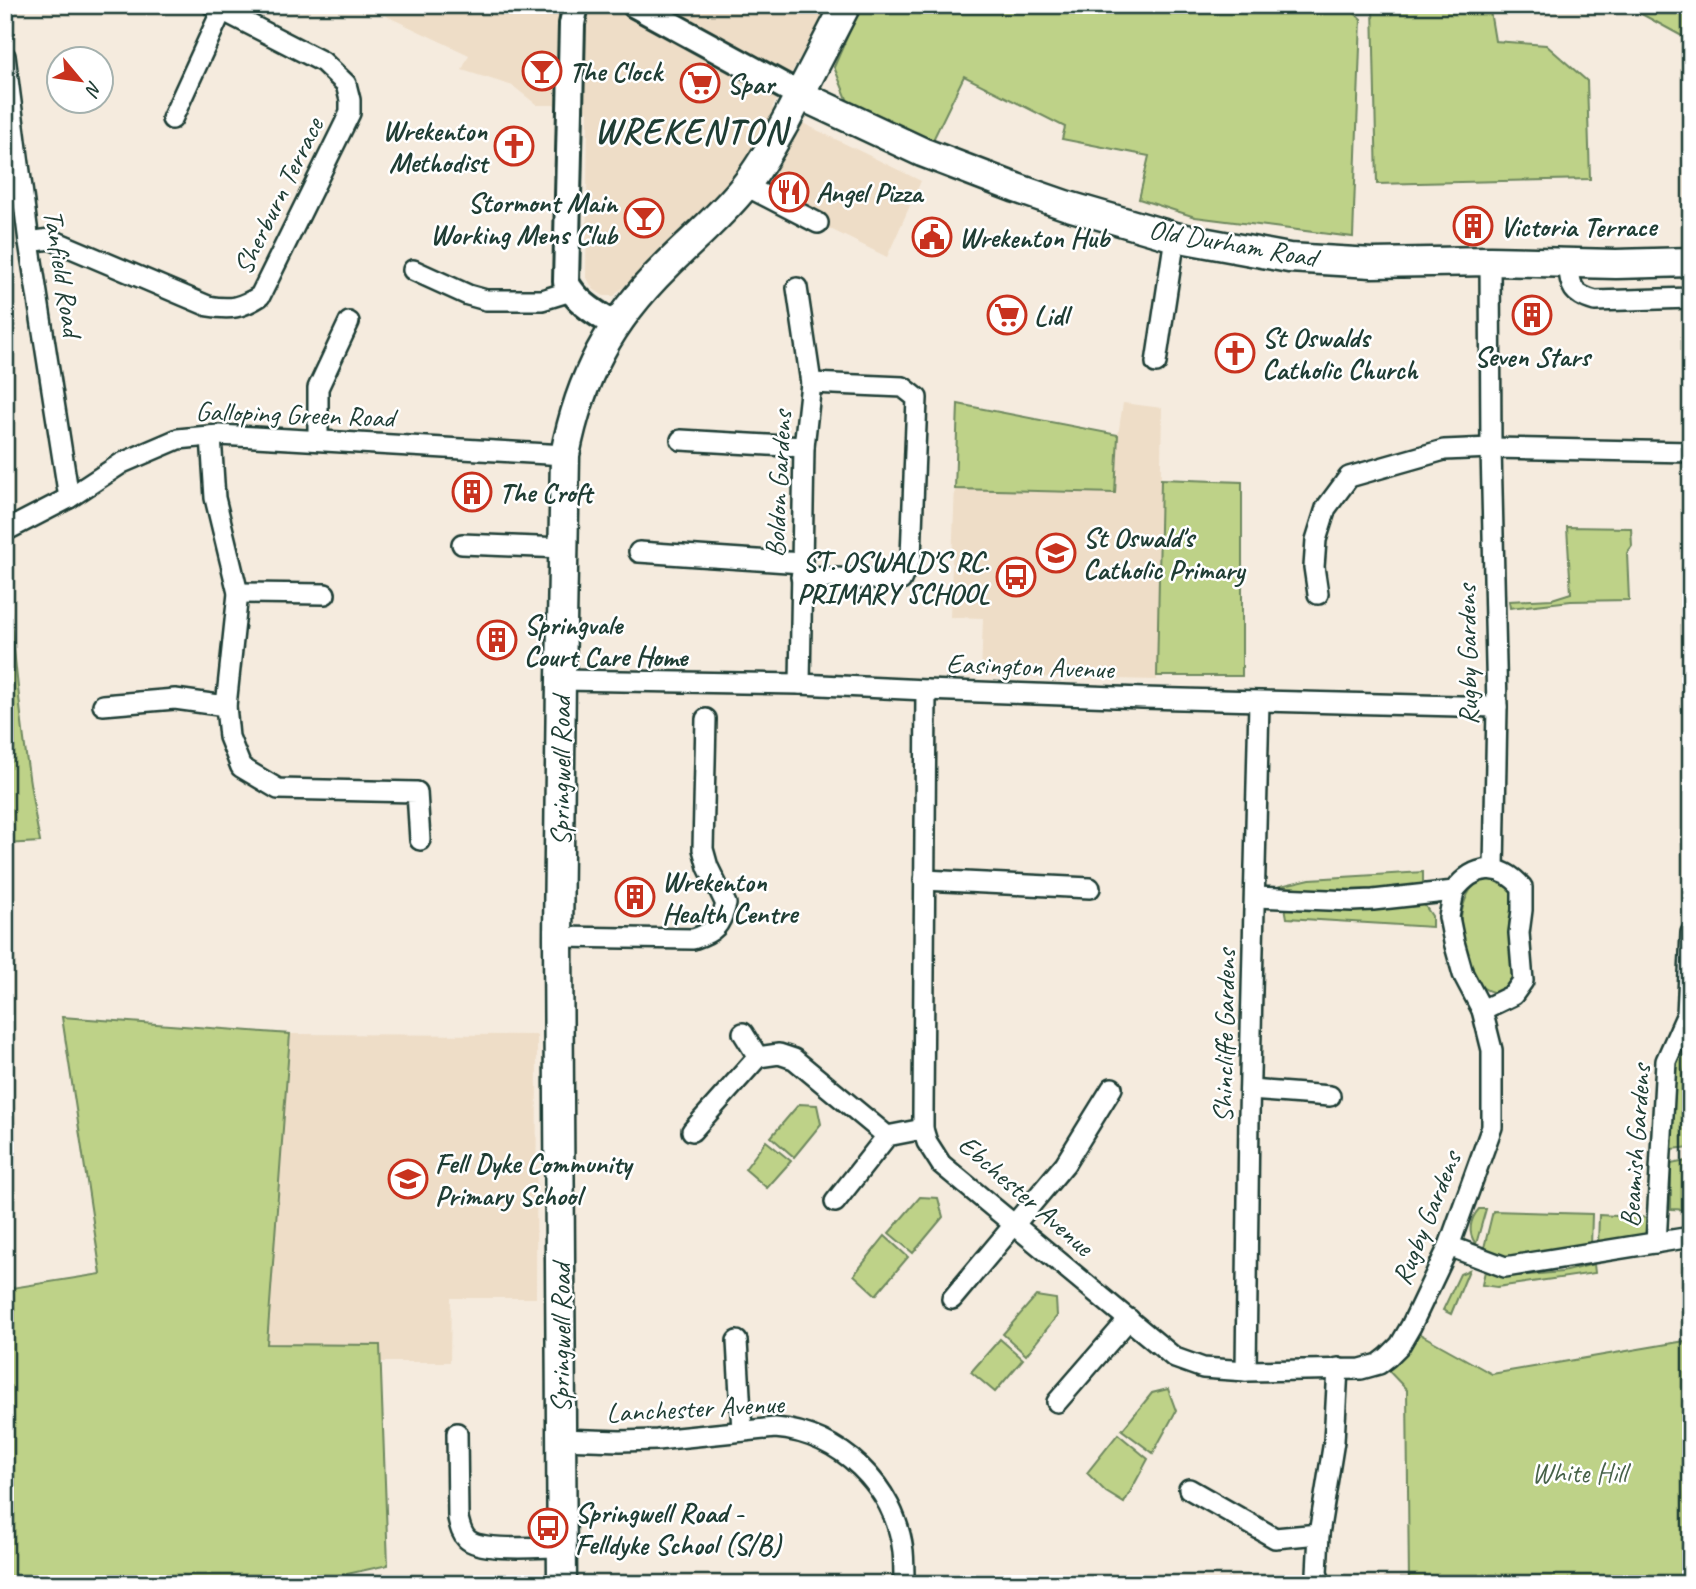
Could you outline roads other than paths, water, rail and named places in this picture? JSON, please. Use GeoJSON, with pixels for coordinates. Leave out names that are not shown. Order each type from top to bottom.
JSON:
{"type":"FeatureCollection","features":[{"type":"Feature","properties":{"kind":"main road","name":"Springwell Road"},"geometry":{"type":"LineString","coordinates":[[562,1584],[558,937],[565,454],[570,426],[596,360],[615,325],[638,295],[722,214],[746,186],[800,96],[846,5]]}},
{"type":"Feature","properties":{"kind":"main road","name":"Old Durham Road"},"geometry":{"type":"LineString","coordinates":[[800,96],[922,152],[1016,188],[1175,237],[1289,258],[1372,263],[1691,262]]}},
{"type":"Feature","properties":{"kind":"street"},"geometry":{"type":"LineString","coordinates":[[576,5],[572,24],[566,282],[576,298],[615,325]]}},
{"type":"Feature","properties":{"kind":"street"},"geometry":{"type":"LineString","coordinates":[[635,5],[800,96]]}},
{"type":"Feature","properties":{"kind":"street"},"geometry":{"type":"LineString","coordinates":[[172,120],[217,8]]}},
{"type":"Feature","properties":{"kind":"street","name":"Sherburn Terrace"},"geometry":{"type":"LineString","coordinates":[[29,242],[50,239],[208,306],[225,309],[244,306],[260,296],[350,113],[350,100],[346,84],[323,62],[217,8]]}},
{"type":"Feature","properties":{"kind":"street","name":"Tanfield Road"},"geometry":{"type":"LineString","coordinates":[[5,56],[29,242],[69,498]]}},
{"type":"Feature","properties":{"kind":"street"},"geometry":{"type":"LineString","coordinates":[[746,186],[818,223]]}},
{"type":"Feature","properties":{"kind":"street"},"geometry":{"type":"LineString","coordinates":[[1156,363],[1175,237]]}},
{"type":"Feature","properties":{"kind":"street","name":"Rugby Gardens"},"geometry":{"type":"LineString","coordinates":[[1490,261],[1497,707],[1494,869]]}},
{"type":"Feature","properties":{"kind":"street"},"geometry":{"type":"LineString","coordinates":[[1568,262],[1572,287],[1580,297],[1595,301],[1691,298]]}},
{"type":"Feature","properties":{"kind":"street"},"geometry":{"type":"LineString","coordinates":[[413,270],[468,295],[486,300],[542,300],[571,291]]}},
{"type":"Feature","properties":{"kind":"street","name":"Boldon Gardens"},"geometry":{"type":"LineString","coordinates":[[797,288],[811,383],[804,447],[800,684]]}},
{"type":"Feature","properties":{"kind":"street"},"geometry":{"type":"LineString","coordinates":[[318,440],[318,388],[349,322]]}},
{"type":"Feature","properties":{"kind":"street"},"geometry":{"type":"LineString","coordinates":[[639,552],[901,580],[911,557],[917,398],[904,387],[811,383]]}},
{"type":"Feature","properties":{"kind":"street"},"geometry":{"type":"LineString","coordinates":[[211,436],[215,498],[238,593],[226,706],[229,737],[241,767],[278,789],[417,792],[420,840]]}},
{"type":"Feature","properties":{"kind":"street","name":"Galloping Green Road"},"geometry":{"type":"LineString","coordinates":[[5,531],[69,498],[122,463],[178,439],[211,436],[318,440],[565,454]]}},
{"type":"Feature","properties":{"kind":"street"},"geometry":{"type":"LineString","coordinates":[[681,440],[804,447]]}},
{"type":"Feature","properties":{"kind":"street"},"geometry":{"type":"LineString","coordinates":[[1318,594],[1314,567],[1316,540],[1326,508],[1349,477],[1444,450],[1491,448],[1691,452]]}},
{"type":"Feature","properties":{"kind":"street"},"geometry":{"type":"LineString","coordinates":[[462,544],[563,548]]}},
{"type":"Feature","properties":{"kind":"street"},"geometry":{"type":"LineString","coordinates":[[238,593],[324,594]]}},
{"type":"Feature","properties":{"kind":"street","name":"Easington Avenue"},"geometry":{"type":"LineString","coordinates":[[561,680],[800,684],[1259,702],[1497,707]]}},
{"type":"Feature","properties":{"kind":"street","name":"Ebchester Avenue"},"geometry":{"type":"LineString","coordinates":[[926,690],[923,1129],[927,1142],[941,1164],[1175,1358],[1203,1368],[1246,1371],[1361,1369],[1379,1364],[1388,1357]]}},
{"type":"Feature","properties":{"kind":"street"},"geometry":{"type":"LineString","coordinates":[[103,705],[174,699],[226,706]]}},
{"type":"Feature","properties":{"kind":"street","name":"Shincliffe Gardens"},"geometry":{"type":"LineString","coordinates":[[1246,1371],[1259,702]]}},
{"type":"Feature","properties":{"kind":"street"},"geometry":{"type":"LineString","coordinates":[[558,937],[693,939],[710,933],[721,920],[726,904],[708,867],[703,849],[706,719]]}},
{"type":"Feature","properties":{"kind":"street"},"geometry":{"type":"LineString","coordinates":[[1255,897],[1373,900],[1454,891],[1462,880],[1482,869],[1494,869],[1513,876],[1522,887],[1519,933],[1523,981],[1513,995],[1482,1010]]}},
{"type":"Feature","properties":{"kind":"street"},"geometry":{"type":"LineString","coordinates":[[924,880],[1090,888]]}},
{"type":"Feature","properties":{"kind":"street","name":"Rugby Gardens"},"geometry":{"type":"LineString","coordinates":[[1388,1357],[1400,1345],[1449,1246],[1492,1127],[1492,1050],[1482,1010],[1463,974],[1454,942],[1449,917],[1454,891]]}},
{"type":"Feature","properties":{"kind":"street"},"geometry":{"type":"LineString","coordinates":[[1689,1013],[1691,933]]}},
{"type":"Feature","properties":{"kind":"street","name":"Beamish Gardens"},"geometry":{"type":"LineString","coordinates":[[1656,1243],[1666,1061],[1689,1013]]}},
{"type":"Feature","properties":{"kind":"street"},"geometry":{"type":"LineString","coordinates":[[743,1032],[758,1056]]}},
{"type":"Feature","properties":{"kind":"street"},"geometry":{"type":"LineString","coordinates":[[692,1131],[758,1056],[779,1054],[794,1059],[887,1136]]}},
{"type":"Feature","properties":{"kind":"street"},"geometry":{"type":"LineString","coordinates":[[952,1299],[1065,1164],[1112,1088]]}},
{"type":"Feature","properties":{"kind":"street"},"geometry":{"type":"LineString","coordinates":[[1250,1090],[1330,1096]]}},
{"type":"Feature","properties":{"kind":"street"},"geometry":{"type":"LineString","coordinates":[[835,1202],[887,1136],[923,1129]]}},
{"type":"Feature","properties":{"kind":"street","name":"Beamish Gardens"},"geometry":{"type":"LineString","coordinates":[[1449,1246],[1506,1267],[1691,1237]]}},
{"type":"Feature","properties":{"kind":"street"},"geometry":{"type":"LineString","coordinates":[[1057,1402],[1129,1319]]}},
{"type":"Feature","properties":{"kind":"street"},"geometry":{"type":"LineString","coordinates":[[737,1340],[742,1431]]}},
{"type":"Feature","properties":{"kind":"street"},"geometry":{"type":"LineString","coordinates":[[1321,1584],[1317,1573],[1319,1534],[1335,1441],[1338,1368]]}},
{"type":"Feature","properties":{"kind":"street","name":"Lanchester Avenue"},"geometry":{"type":"LineString","coordinates":[[560,1439],[657,1440],[775,1428],[793,1429],[812,1435],[850,1457],[876,1483],[896,1524],[902,1549],[904,1584]]}},
{"type":"Feature","properties":{"kind":"street"},"geometry":{"type":"LineString","coordinates":[[457,1433],[458,1518],[461,1532],[468,1541],[480,1546],[561,1547]]}},
{"type":"Feature","properties":{"kind":"street"},"geometry":{"type":"LineString","coordinates":[[1189,1489],[1275,1538],[1319,1534]]}},
{"type":"Feature","properties":{"kind":"place","name":"The Clock"},"geometry":{"type":"Point","coordinates":[542,71]}},
{"type":"Feature","properties":{"kind":"place","name":"Spar"},"geometry":{"type":"Point","coordinates":[700,83]}},
{"type":"Feature","properties":{"kind":"place","name":"Wrekenton Methodist"},"geometry":{"type":"Point","coordinates":[514,146]}},
{"type":"Feature","properties":{"kind":"place","name":"Angel Pizza"},"geometry":{"type":"Point","coordinates":[789,192]}},
{"type":"Feature","properties":{"kind":"place","name":"Stormont Main Working Mens Club"},"geometry":{"type":"Point","coordinates":[644,218]}},
{"type":"Feature","properties":{"kind":"place","name":"Victoria Terrace"},"geometry":{"type":"Point","coordinates":[1473,226]}},
{"type":"Feature","properties":{"kind":"place","name":"Wrekenton Hub"},"geometry":{"type":"Point","coordinates":[932,237]}},
{"type":"Feature","properties":{"kind":"place","name":"Lidl"},"geometry":{"type":"Point","coordinates":[1007,315]}},
{"type":"Feature","properties":{"kind":"place","name":"Seven Stars"},"geometry":{"type":"Point","coordinates":[1532,315]}},
{"type":"Feature","properties":{"kind":"place","name":"St Oswalds Catholic Church"},"geometry":{"type":"Point","coordinates":[1235,353]}},
{"type":"Feature","properties":{"kind":"place","name":"The Croft"},"geometry":{"type":"Point","coordinates":[472,492]}},
{"type":"Feature","properties":{"kind":"place","name":"St Oswald's Catholic Primary"},"geometry":{"type":"Point","coordinates":[1056,553]}},
{"type":"Feature","properties":{"kind":"place","name":"ST. OSWALD'S RC. PRIMARY SCHOOL"},"geometry":{"type":"Point","coordinates":[1016,577]}},
{"type":"Feature","properties":{"kind":"place","name":"Springvale Court Care Home"},"geometry":{"type":"Point","coordinates":[497,640]}},
{"type":"Feature","properties":{"kind":"place","name":"Wrekenton Health Centre"},"geometry":{"type":"Point","coordinates":[635,897]}},
{"type":"Feature","properties":{"kind":"place","name":"Fell Dyke Community Primary School"},"geometry":{"type":"Point","coordinates":[408,1179]}},
{"type":"Feature","properties":{"kind":"place","name":"Springwell Road - Felldyke School (S/B)"},"geometry":{"type":"Point","coordinates":[548,1528]}},
{"type":"Feature","properties":{"kind":"district","name":"WREKENTON"},"geometry":{"type":"Point","coordinates":[691,131]}},
{"type":"Feature","properties":{"kind":"park label","name":"White Hill"},"geometry":{"type":"Point","coordinates":[1579,1472]}}]}
